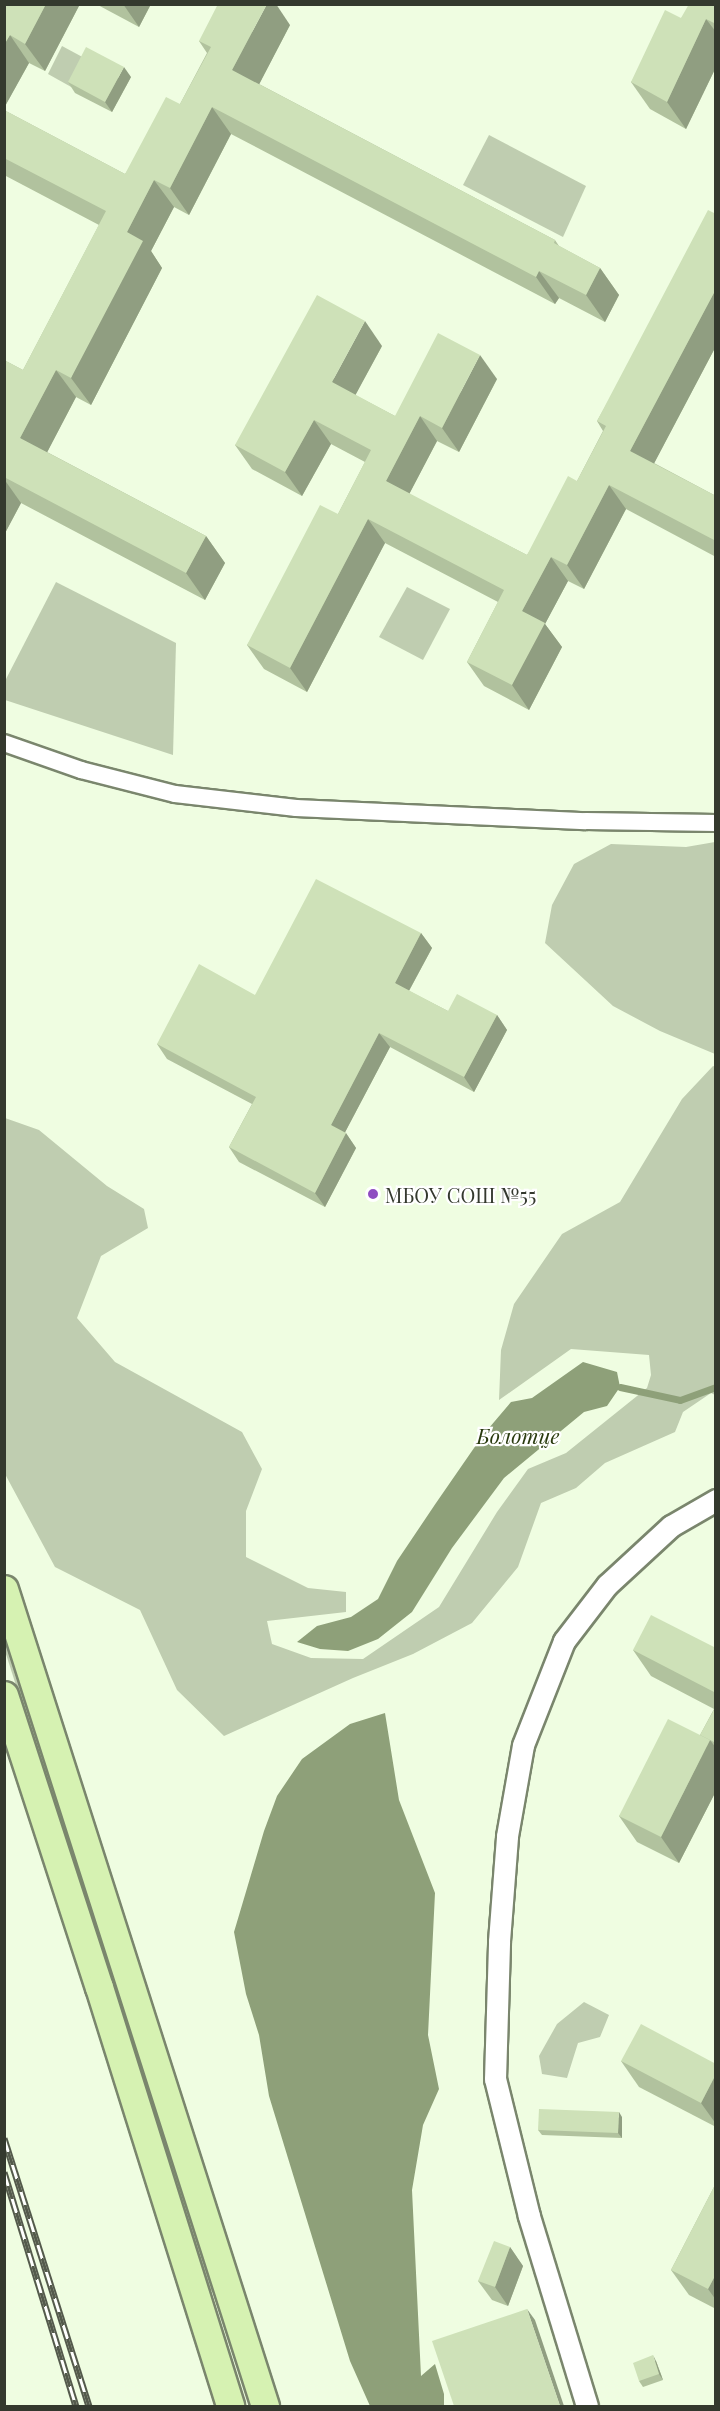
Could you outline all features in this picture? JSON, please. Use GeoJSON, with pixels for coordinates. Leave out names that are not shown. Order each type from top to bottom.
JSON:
{"type":"FeatureCollection","features":[{"type":"Feature","properties":{"kind":"main road"},"geometry":{"type":"LineString","coordinates":[[4,1589],[265,2406]]}},
{"type":"Feature","properties":{"kind":"main road"},"geometry":{"type":"LineString","coordinates":[[4,1695],[106,2009],[230,2406]]}},
{"type":"Feature","properties":{"kind":"street"},"geometry":{"type":"LineString","coordinates":[[4,743],[81,770],[175,794],[285,807],[586,821],[716,823]]}},
{"type":"Feature","properties":{"kind":"street"},"geometry":{"type":"LineString","coordinates":[[587,2406],[529,2216],[495,2079],[499,1941],[507,1836],[523,1744],[564,1641],[607,1585],[671,1526],[716,1500]]}},
{"type":"Feature","properties":{"kind":"shaded area"},"geometry":{"type":"Polygon","coordinates":[[[62,46],[88,60],[73,88],[48,74],[62,46]]]}},
{"type":"Feature","properties":{"kind":"shaded area"},"geometry":{"type":"Polygon","coordinates":[[[489,135],[586,186],[563,237],[463,185],[489,135]]]}},
{"type":"Feature","properties":{"kind":"shaded area"},"geometry":{"type":"Polygon","coordinates":[[[56,582],[176,643],[173,755],[5,700],[5,681],[56,582]]]}},
{"type":"Feature","properties":{"kind":"shaded area"},"geometry":{"type":"Polygon","coordinates":[[[407,587],[450,609],[423,660],[379,637],[407,587]]]}},
{"type":"Feature","properties":{"kind":"shaded area"},"geometry":{"type":"Polygon","coordinates":[[[716,842],[715,1054],[660,1031],[613,1006],[545,943],[552,905],[574,864],[611,844],[686,847],[716,842]]]}},
{"type":"Feature","properties":{"kind":"shaded area"},"geometry":{"type":"Polygon","coordinates":[[[713,1066],[716,1067],[715,1395],[711,1393],[683,1412],[675,1432],[605,1463],[576,1488],[541,1503],[518,1567],[472,1623],[413,1654],[353,1678],[224,1736],[177,1690],[140,1610],[55,1567],[5,1474],[5,1118],[39,1130],[107,1186],[144,1209],[148,1228],[101,1256],[77,1318],[115,1362],[242,1432],[262,1469],[246,1511],[246,1557],[308,1588],[346,1592],[346,1612],[267,1621],[272,1644],[311,1658],[363,1659],[439,1607],[497,1512],[528,1469],[566,1453],[647,1388],[651,1375],[649,1355],[571,1349],[499,1400],[501,1350],[514,1304],[562,1234],[620,1202],[682,1099],[713,1066]]]}},
{"type":"Feature","properties":{"kind":"shaded area"},"geometry":{"type":"Polygon","coordinates":[[[4,1633],[214,2290],[210,2292],[5,1651],[4,1633]]]}},
{"type":"Feature","properties":{"kind":"shaded area"},"geometry":{"type":"Polygon","coordinates":[[[584,2002],[609,2015],[600,2037],[578,2043],[567,2078],[542,2074],[539,2056],[557,2024],[584,2002]]]}},
{"type":"Feature","properties":{"kind":"water","name":"Болотце"},"geometry":{"type":"Polygon","coordinates":[[[583,1362],[617,1372],[620,1387],[607,1406],[584,1412],[504,1478],[452,1548],[412,1612],[378,1639],[348,1651],[320,1649],[297,1642],[317,1626],[351,1617],[378,1599],[397,1561],[436,1503],[483,1435],[511,1402],[532,1398],[583,1362]]]}},
{"type":"Feature","properties":{"kind":"water"},"geometry":{"type":"Polygon","coordinates":[[[385,1713],[399,1800],[435,1893],[428,2035],[439,2089],[423,2125],[412,2190],[421,2376],[435,2364],[444,2394],[444,2406],[370,2406],[350,2361],[269,2096],[259,2035],[246,1994],[234,1932],[264,1831],[277,1796],[302,1759],[350,1724],[385,1713]]]}},
{"type":"Feature","properties":{"kind":"building"},"geometry":{"type":"Polygon","coordinates":[[[4,4],[46,4],[25,44],[10,35],[4,45],[4,4]]]}},
{"type":"Feature","properties":{"kind":"building"},"geometry":{"type":"Polygon","coordinates":[[[218,4],[267,4],[232,70],[555,240],[554,243],[600,268],[586,295],[539,271],[536,277],[212,107],[170,188],[154,180],[127,232],[143,241],[71,378],[56,370],[20,438],[206,536],[186,573],[4,477],[4,360],[23,370],[106,211],[4,158],[4,110],[125,174],[166,97],[180,104],[211,47],[199,41],[218,4]]]}},
{"type":"Feature","properties":{"kind":"building"},"geometry":{"type":"Polygon","coordinates":[[[689,4],[716,4],[716,24],[706,19],[667,102],[631,82],[665,10],[681,18],[689,4]]]}},
{"type":"Feature","properties":{"kind":"building"},"geometry":{"type":"Polygon","coordinates":[[[86,47],[124,67],[105,102],[68,82],[86,47]]]}},
{"type":"Feature","properties":{"kind":"building"},"geometry":{"type":"Polygon","coordinates":[[[708,210],[716,214],[716,289],[630,451],[716,496],[716,541],[609,485],[567,565],[551,557],[522,611],[545,623],[512,685],[467,662],[504,590],[368,519],[290,668],[247,645],[320,505],[338,514],[371,450],[314,420],[285,472],[235,445],[317,295],[365,321],[332,382],[395,416],[438,333],[480,355],[442,428],[420,416],[386,481],[527,555],[568,476],[577,481],[606,426],[597,421],[708,210]]]}},
{"type":"Feature","properties":{"kind":"building"},"geometry":{"type":"Polygon","coordinates":[[[316,879],[421,933],[395,983],[448,1011],[457,994],[497,1015],[464,1077],[379,1033],[331,1125],[346,1133],[315,1193],[229,1147],[256,1097],[157,1044],[199,964],[255,995],[316,879]]]}},
{"type":"Feature","properties":{"kind":"building"},"geometry":{"type":"Polygon","coordinates":[[[651,1615],[716,1648],[716,1693],[633,1650],[651,1615]]]}},
{"type":"Feature","properties":{"kind":"building"},"geometry":{"type":"Polygon","coordinates":[[[716,1706],[716,1743],[700,1735],[716,1706]]]}},
{"type":"Feature","properties":{"kind":"building"},"geometry":{"type":"Polygon","coordinates":[[[668,1719],[710,1740],[661,1837],[619,1816],[668,1719]]]}},
{"type":"Feature","properties":{"kind":"building"},"geometry":{"type":"Polygon","coordinates":[[[641,2024],[716,2064],[716,2074],[701,2103],[621,2061],[641,2024]]]}},
{"type":"Feature","properties":{"kind":"building"},"geometry":{"type":"Polygon","coordinates":[[[539,2109],[619,2112],[618,2133],[538,2130],[539,2109]]]}},
{"type":"Feature","properties":{"kind":"building"},"geometry":{"type":"Polygon","coordinates":[[[716,2183],[716,2274],[708,2289],[671,2270],[716,2183]]]}},
{"type":"Feature","properties":{"kind":"building"},"geometry":{"type":"Polygon","coordinates":[[[494,2241],[510,2247],[495,2287],[478,2281],[494,2241]]]}},
{"type":"Feature","properties":{"kind":"building"},"geometry":{"type":"Polygon","coordinates":[[[527,2309],[560,2406],[454,2406],[432,2341],[527,2309]]]}},
{"type":"Feature","properties":{"kind":"building"},"geometry":{"type":"Polygon","coordinates":[[[653,2355],[659,2374],[639,2381],[633,2363],[653,2355]]]}},
{"type":"Feature","properties":{"kind":"waterway"},"geometry":{"type":"LineString","coordinates":[[620,1387],[680,1400],[716,1387]]}},
{"type":"Feature","properties":{"kind":"railway"},"geometry":{"type":"LineString","coordinates":[[4,2138],[89,2406]]}},
{"type":"Feature","properties":{"kind":"railway"},"geometry":{"type":"LineString","coordinates":[[4,2172],[76,2406]]}},
{"type":"Feature","properties":{"kind":"place","name":"МБОУ СОШ №55"},"geometry":{"type":"Point","coordinates":[373,1194]}}]}
